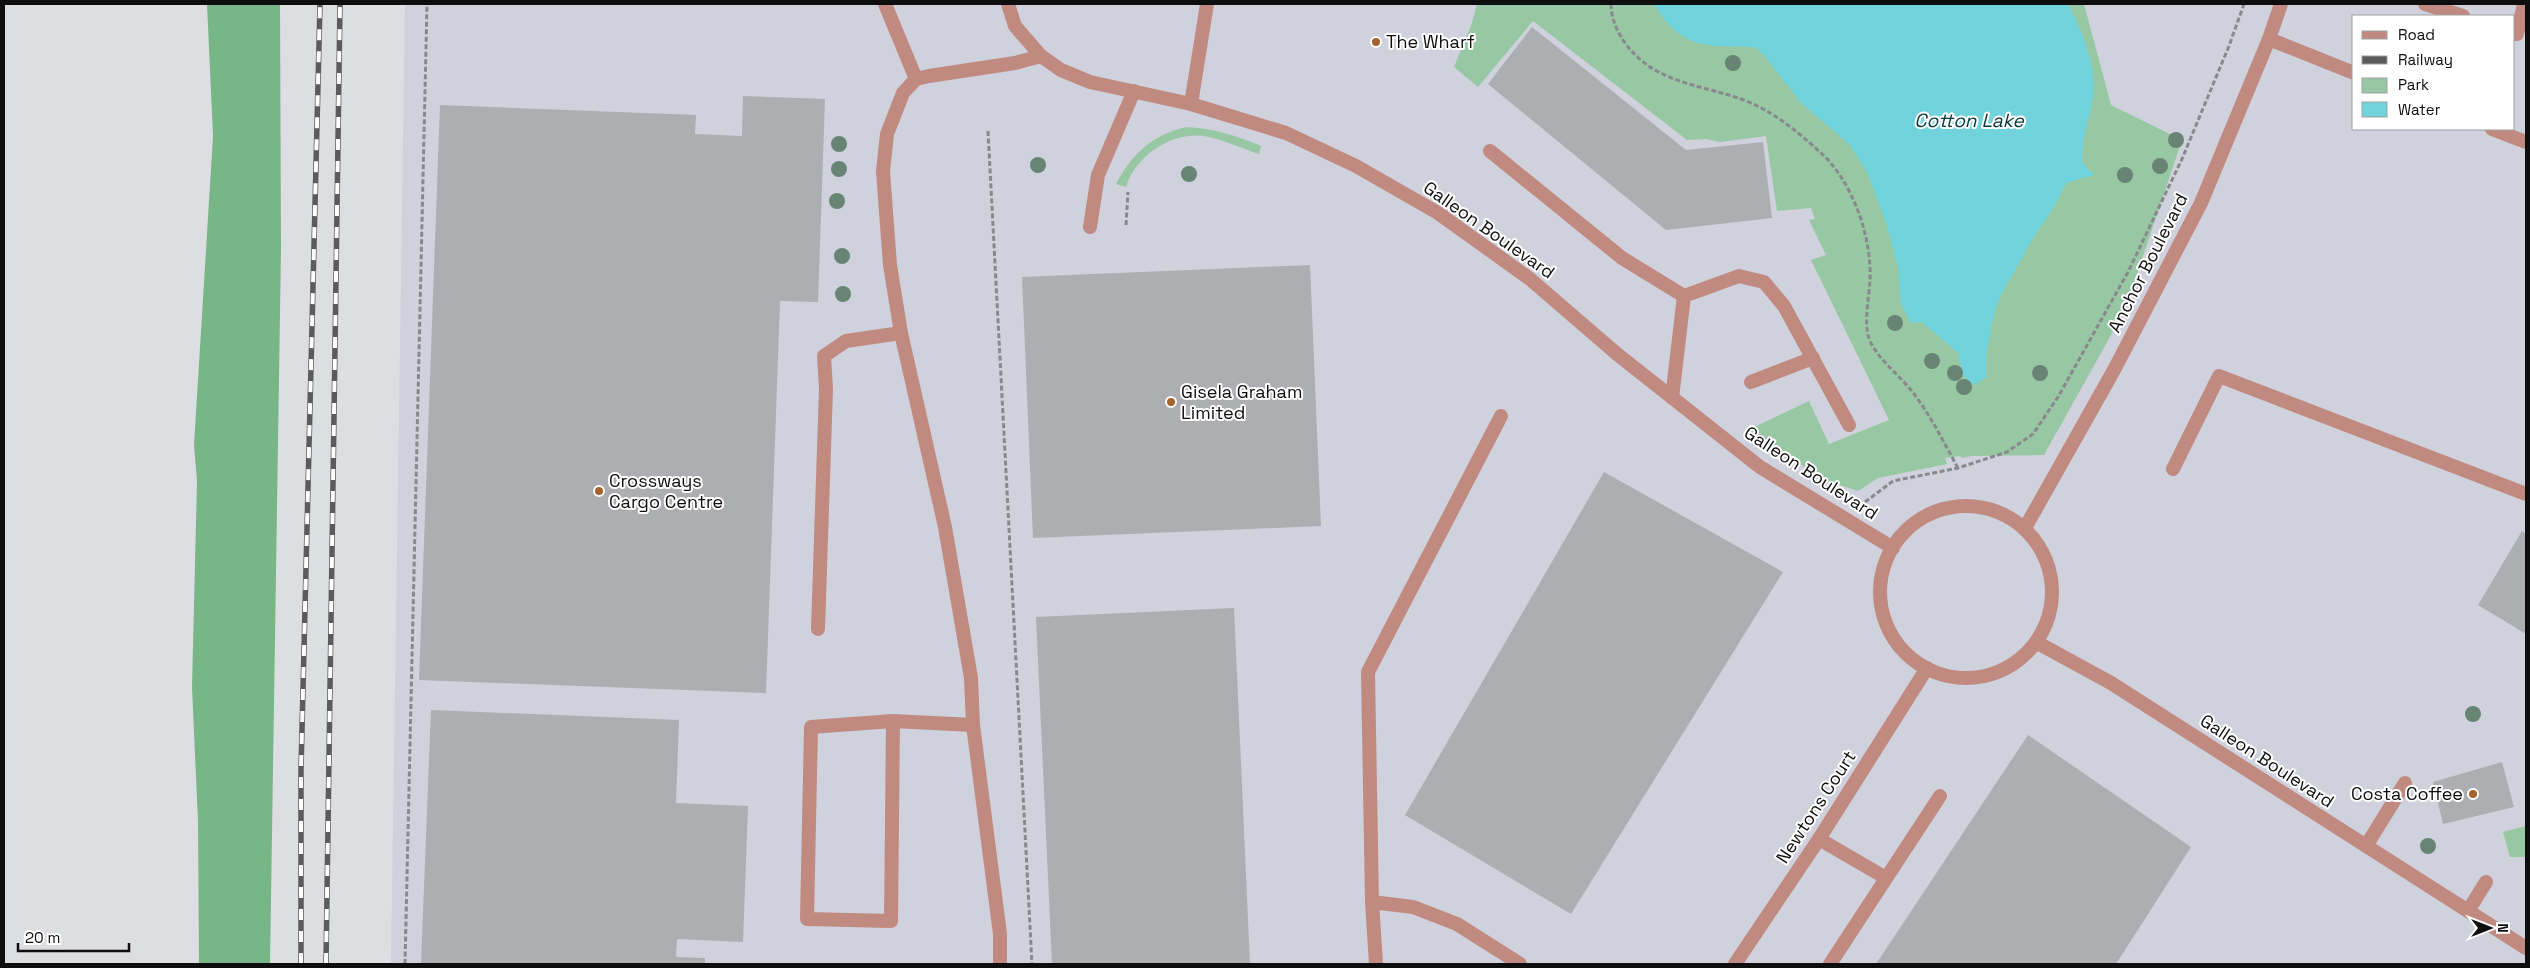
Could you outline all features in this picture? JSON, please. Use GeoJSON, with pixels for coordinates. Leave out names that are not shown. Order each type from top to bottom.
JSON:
{"type":"FeatureCollection","features":[{"type":"Feature","properties":{"kind":"street"},"geometry":{"type":"LineString","coordinates":[[885,4],[916,79]]}},
{"type":"Feature","properties":{"kind":"street","name":"Galleon Boulevard"},"geometry":{"type":"LineString","coordinates":[[1008,4],[1015,26],[1041,56],[1061,70],[1090,82],[1191,104],[1286,133],[1356,166],[1438,213],[1530,279],[1617,354],[1760,467],[1893,548]]}},
{"type":"Feature","properties":{"kind":"street"},"geometry":{"type":"LineString","coordinates":[[1191,104],[1207,4]]}},
{"type":"Feature","properties":{"kind":"street","name":"Anchor Boulevard"},"geometry":{"type":"LineString","coordinates":[[2025,528],[2114,370],[2201,203],[2270,39],[2282,4]]}},
{"type":"Feature","properties":{"kind":"street"},"geometry":{"type":"LineString","coordinates":[[2424,4],[2460,15]]}},
{"type":"Feature","properties":{"kind":"street"},"geometry":{"type":"LineString","coordinates":[[2515,33],[2517,34],[2524,4]]}},
{"type":"Feature","properties":{"kind":"street"},"geometry":{"type":"LineString","coordinates":[[2270,39],[2352,72]]}},
{"type":"Feature","properties":{"kind":"street"},"geometry":{"type":"LineString","coordinates":[[1000,964],[1000,934],[973,725],[971,678],[945,527],[901,333],[890,265],[883,171],[887,134],[902,92],[916,79],[1015,64],[1041,56]]}},
{"type":"Feature","properties":{"kind":"street"},"geometry":{"type":"LineString","coordinates":[[1090,226],[1098,175],[1134,91]]}},
{"type":"Feature","properties":{"kind":"street"},"geometry":{"type":"LineString","coordinates":[[2495,130],[2526,142]]}},
{"type":"Feature","properties":{"kind":"street"},"geometry":{"type":"LineString","coordinates":[[1490,151],[1622,258],[1684,296]]}},
{"type":"Feature","properties":{"kind":"street"},"geometry":{"type":"LineString","coordinates":[[1684,296],[1740,276],[1764,282],[1784,306],[1848,425]]}},
{"type":"Feature","properties":{"kind":"street"},"geometry":{"type":"LineString","coordinates":[[1672,398],[1684,296]]}},
{"type":"Feature","properties":{"kind":"street"},"geometry":{"type":"LineString","coordinates":[[818,629],[826,389],[824,356],[846,341],[901,333]]}},
{"type":"Feature","properties":{"kind":"street"},"geometry":{"type":"LineString","coordinates":[[1751,382],[1813,358]]}},
{"type":"Feature","properties":{"kind":"street"},"geometry":{"type":"LineString","coordinates":[[2173,469],[2219,376],[2526,494]]}},
{"type":"Feature","properties":{"kind":"street"},"geometry":{"type":"LineString","coordinates":[[1376,964],[1372,902],[1368,672],[1501,416]]}},
{"type":"Feature","properties":{"kind":"street"},"geometry":{"type":"LineString","coordinates":[[1974,506],[2001,512],[2025,528],[2043,553],[2052,583],[2050,614],[2036,642],[2020,660],[1998,672],[1982,676],[1950,677],[1927,668],[1907,654],[1891,634],[1883,612],[1881,587],[1884,566],[1893,548],[1899,538],[1920,519],[1946,508],[1974,506]]}},
{"type":"Feature","properties":{"kind":"street","name":"Galleon Boulevard"},"geometry":{"type":"LineString","coordinates":[[2036,642],[2111,683],[2526,948]]}},
{"type":"Feature","properties":{"kind":"street","name":"Newtons Court"},"geometry":{"type":"LineString","coordinates":[[1735,964],[1819,839],[1927,668]]}},
{"type":"Feature","properties":{"kind":"street"},"geometry":{"type":"LineString","coordinates":[[893,721],[891,921],[807,919],[811,727],[893,721],[973,725]]}},
{"type":"Feature","properties":{"kind":"street"},"geometry":{"type":"LineString","coordinates":[[2366,846],[2405,783]]}},
{"type":"Feature","properties":{"kind":"street"},"geometry":{"type":"LineString","coordinates":[[1830,964],[1940,796]]}},
{"type":"Feature","properties":{"kind":"street"},"geometry":{"type":"LineString","coordinates":[[1819,839],[1886,878]]}},
{"type":"Feature","properties":{"kind":"street"},"geometry":{"type":"LineString","coordinates":[[2468,911],[2486,882]]}},
{"type":"Feature","properties":{"kind":"street"},"geometry":{"type":"LineString","coordinates":[[1372,902],[1413,907],[1457,924],[1520,964]]}},
{"type":"Feature","properties":{"kind":"path"},"geometry":{"type":"LineString","coordinates":[[405,964],[427,4]]}},
{"type":"Feature","properties":{"kind":"path"},"geometry":{"type":"LineString","coordinates":[[1610,4],[1611,15],[1622,40],[1636,57],[1656,72],[1682,83],[1748,102],[1774,114],[1798,131],[1827,158],[1848,190],[1859,216],[1867,246],[1870,277],[1868,323],[1870,340],[1884,361],[1911,390],[1935,426],[1958,468]]}},
{"type":"Feature","properties":{"kind":"path"},"geometry":{"type":"LineString","coordinates":[[1844,518],[1893,481],[1958,468],[2007,452],[2033,434],[2058,397],[2128,272],[2182,159],[2229,46],[2244,4]]}},
{"type":"Feature","properties":{"kind":"path"},"geometry":{"type":"LineString","coordinates":[[988,131],[1032,964]]}},
{"type":"Feature","properties":{"kind":"path"},"geometry":{"type":"LineString","coordinates":[[1126,225],[1128,192]]}},
{"type":"Feature","properties":{"kind":"shaded area"},"geometry":{"type":"Polygon","coordinates":[[[405,4],[2526,4],[2526,964],[391,964],[405,4]]]}},
{"type":"Feature","properties":{"kind":"green space"},"geometry":{"type":"Polygon","coordinates":[[[207,4],[280,4],[281,248],[270,964],[199,964],[198,821],[192,687],[197,481],[194,445],[213,136],[207,4]]]}},
{"type":"Feature","properties":{"kind":"green space"},"geometry":{"type":"Polygon","coordinates":[[[1477,4],[2084,4],[2111,105],[2182,140],[2125,310],[2044,455],[1971,456],[1962,458],[1960,456],[1945,458],[1947,464],[1878,478],[1858,491],[1827,481],[1746,431],[1809,401],[1829,444],[1889,420],[1811,260],[1826,255],[1809,220],[1815,219],[1811,208],[1777,211],[1766,136],[1720,142],[1706,139],[1687,140],[1533,21],[1478,87],[1454,67],[1472,23],[1477,4]]]}},
{"type":"Feature","properties":{"kind":"green space"},"geometry":{"type":"Polygon","coordinates":[[[1186,127],[1225,133],[1243,139],[1261,146],[1259,154],[1211,137],[1191,136],[1179,138],[1156,148],[1146,156],[1138,165],[1126,187],[1116,184],[1122,173],[1144,147],[1163,135],[1186,127]]]}},
{"type":"Feature","properties":{"kind":"green space"},"geometry":{"type":"Polygon","coordinates":[[[2526,826],[2526,857],[2510,857],[2503,832],[2526,826]]]}},
{"type":"Feature","properties":{"kind":"water","name":"Cotton Lake"},"geometry":{"type":"Polygon","coordinates":[[[1654,4],[2068,4],[2083,37],[2093,73],[2093,97],[2083,145],[2082,162],[2094,175],[2066,183],[2054,207],[2032,240],[2001,295],[1994,314],[1986,356],[1986,378],[1973,385],[1963,375],[1958,353],[1922,322],[1911,323],[1901,304],[1898,267],[1886,223],[1867,172],[1849,144],[1801,103],[1764,55],[1755,47],[1709,45],[1685,38],[1674,30],[1654,4]]]}},
{"type":"Feature","properties":{"kind":"building"},"geometry":{"type":"Polygon","coordinates":[[[1532,27],[1686,150],[1763,142],[1772,218],[1666,230],[1488,84],[1532,27]]]}},
{"type":"Feature","properties":{"kind":"building","name":"Crossways Cargo Centre"},"geometry":{"type":"Polygon","coordinates":[[[743,96],[825,99],[818,302],[780,301],[766,693],[419,680],[440,105],[696,115],[695,134],[742,136],[743,96]]]}},
{"type":"Feature","properties":{"kind":"building","name":"Gisela Graham Limited"},"geometry":{"type":"Polygon","coordinates":[[[1310,265],[1321,526],[1033,538],[1022,277],[1310,265]]]}},
{"type":"Feature","properties":{"kind":"building"},"geometry":{"type":"Polygon","coordinates":[[[1604,472],[1783,572],[1571,914],[1405,815],[1604,472]]]}},
{"type":"Feature","properties":{"kind":"building"},"geometry":{"type":"Polygon","coordinates":[[[2522,531],[2526,534],[2526,634],[2478,605],[2522,531]]]}},
{"type":"Feature","properties":{"kind":"building"},"geometry":{"type":"Polygon","coordinates":[[[1234,608],[1250,964],[1052,964],[1036,617],[1234,608]]]}},
{"type":"Feature","properties":{"kind":"building"},"geometry":{"type":"Polygon","coordinates":[[[431,710],[679,720],[676,803],[748,806],[743,942],[677,939],[676,957],[705,958],[705,964],[421,964],[431,710]]]}},
{"type":"Feature","properties":{"kind":"building"},"geometry":{"type":"Polygon","coordinates":[[[2028,735],[2191,847],[2116,964],[1876,964],[2028,735]]]}},
{"type":"Feature","properties":{"kind":"building","name":"Costa Coffee"},"geometry":{"type":"Polygon","coordinates":[[[2502,762],[2514,807],[2443,824],[2433,782],[2502,762]]]}},
{"type":"Feature","properties":{"kind":"railway"},"geometry":{"type":"LineString","coordinates":[[301,964],[301,770],[320,4]]}},
{"type":"Feature","properties":{"kind":"railway"},"geometry":{"type":"LineString","coordinates":[[326,964],[340,4]]}},
{"type":"Feature","properties":{"kind":"place","name":"The Wharf"},"geometry":{"type":"Point","coordinates":[1376,42]}},
{"type":"Feature","properties":{"kind":"place","name":"Gisela Graham Limited"},"geometry":{"type":"Point","coordinates":[1171,402]}},
{"type":"Feature","properties":{"kind":"place","name":"Crossways Cargo Centre"},"geometry":{"type":"Point","coordinates":[599,491]}},
{"type":"Feature","properties":{"kind":"place","name":"Costa Coffee"},"geometry":{"type":"Point","coordinates":[2473,794]}}]}
